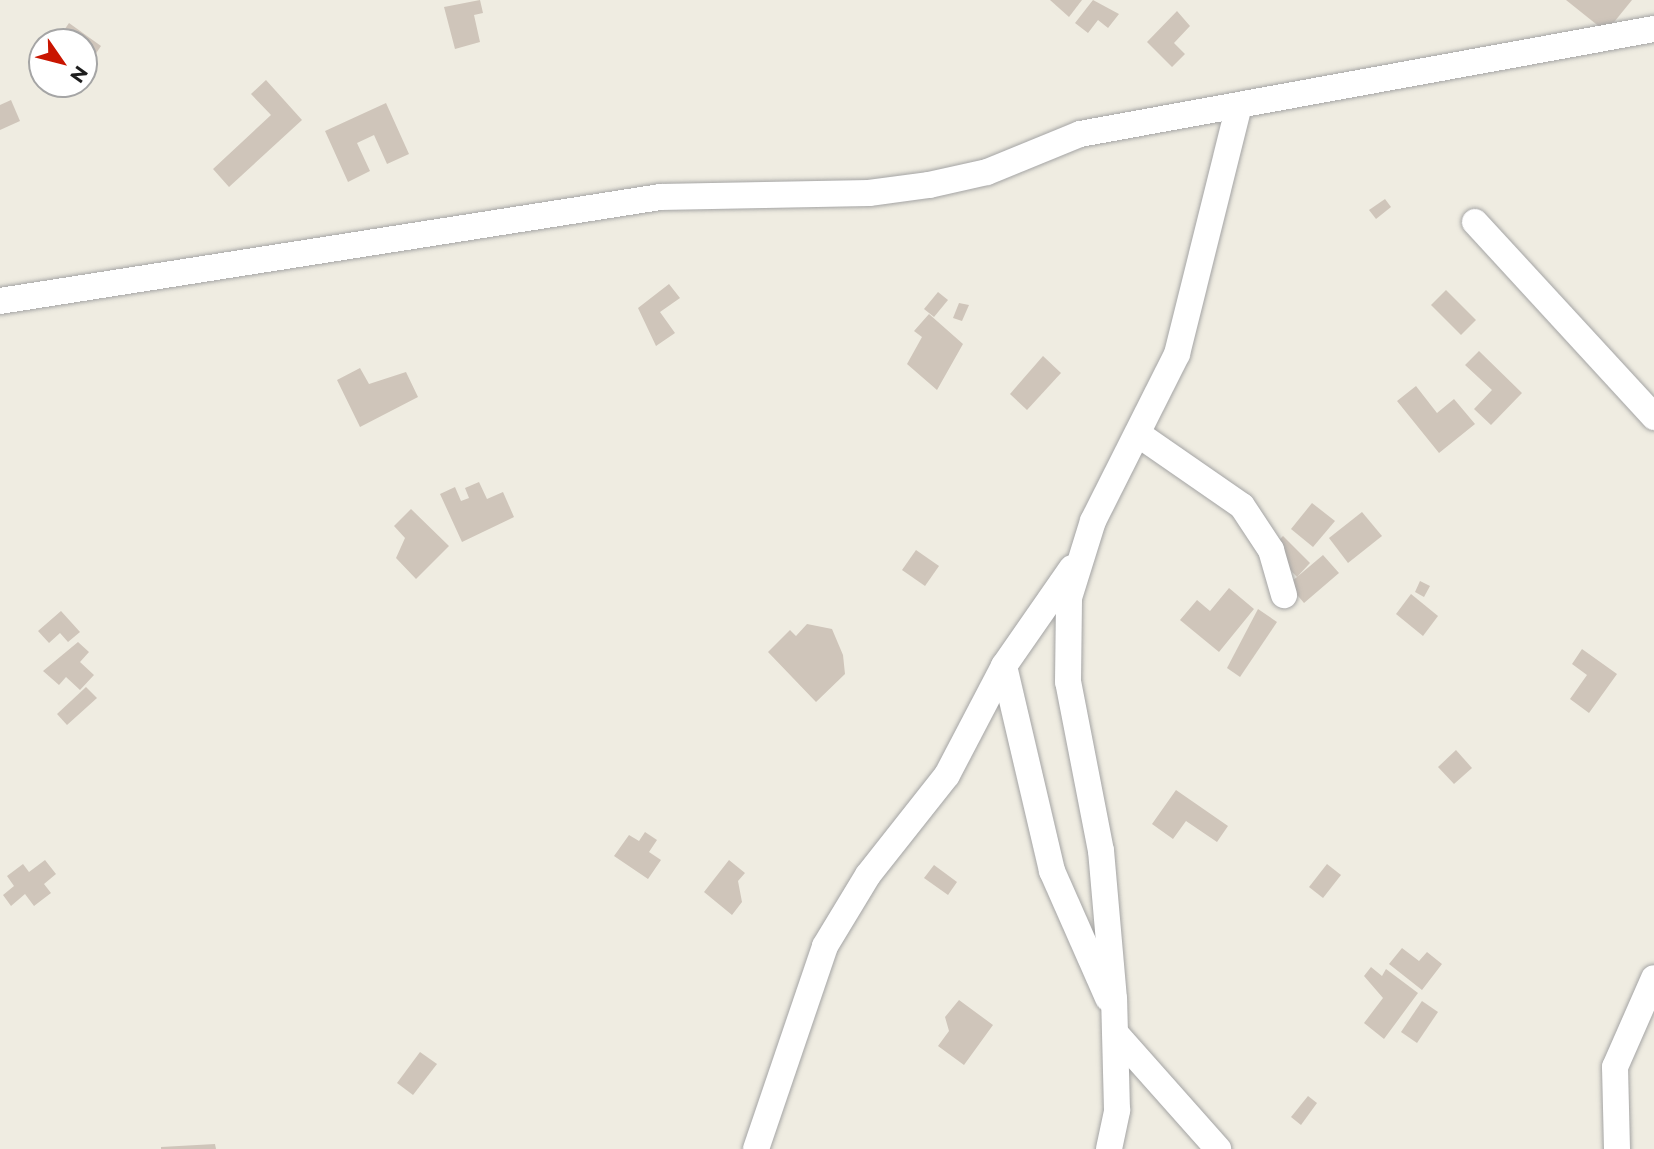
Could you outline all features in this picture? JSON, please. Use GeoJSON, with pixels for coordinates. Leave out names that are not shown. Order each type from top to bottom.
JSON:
{"type":"FeatureCollection","features":[{"type":"Feature","properties":{"kind":"street"},"geometry":{"type":"LineString","coordinates":[[0,301],[660,197],[869,193],[929,185],[987,172],[1080,134],[1238,108],[1654,29]]}},
{"type":"Feature","properties":{"kind":"street"},"geometry":{"type":"LineString","coordinates":[[756,1149],[825,946],[868,875],[947,775],[1004,666],[1079,559],[1177,355],[1238,108]]}},
{"type":"Feature","properties":{"kind":"street"},"geometry":{"type":"LineString","coordinates":[[1475,222],[1654,417]]}},
{"type":"Feature","properties":{"kind":"street"},"geometry":{"type":"LineString","coordinates":[[1138,435],[1242,506],[1270,550],[1284,595]]}},
{"type":"Feature","properties":{"kind":"street"},"geometry":{"type":"LineString","coordinates":[[1079,559],[1069,598],[1068,682],[1101,852],[1115,1023],[1117,1110],[1109,1149]]}},
{"type":"Feature","properties":{"kind":"street"},"geometry":{"type":"LineString","coordinates":[[1004,666],[1052,871],[1115,1023],[1218,1149]]}},
{"type":"Feature","properties":{"kind":"street"},"geometry":{"type":"LineString","coordinates":[[1617,1149],[1615,1067],[1654,978]]}},
{"type":"Feature","properties":{"kind":"building"},"geometry":{"type":"Polygon","coordinates":[[[480,0],[483,13],[474,15],[480,42],[455,49],[444,7],[480,0]]]}},
{"type":"Feature","properties":{"kind":"building"},"geometry":{"type":"Polygon","coordinates":[[[1050,0],[1082,0],[1069,17],[1050,0]]]}},
{"type":"Feature","properties":{"kind":"building"},"geometry":{"type":"Polygon","coordinates":[[[1093,0],[1119,14],[1108,28],[1098,20],[1088,33],[1075,23],[1093,0]]]}},
{"type":"Feature","properties":{"kind":"building"},"geometry":{"type":"Polygon","coordinates":[[[1566,0],[1632,0],[1606,32],[1566,0]]]}},
{"type":"Feature","properties":{"kind":"building"},"geometry":{"type":"Polygon","coordinates":[[[1177,11],[1190,26],[1174,43],[1185,54],[1172,67],[1147,42],[1177,11]]]}},
{"type":"Feature","properties":{"kind":"building"},"geometry":{"type":"Polygon","coordinates":[[[266,80],[302,120],[229,187],[213,169],[271,115],[251,94],[266,80]]]}},
{"type":"Feature","properties":{"kind":"building"},"geometry":{"type":"Polygon","coordinates":[[[11,100],[20,121],[0,130],[0,105],[11,100]]]}},
{"type":"Feature","properties":{"kind":"building"},"geometry":{"type":"Polygon","coordinates":[[[386,103],[409,154],[387,164],[374,135],[357,143],[370,171],[348,182],[325,131],[386,103]]]}},
{"type":"Feature","properties":{"kind":"building"},"geometry":{"type":"Polygon","coordinates":[[[1385,199],[1391,207],[1376,219],[1369,210],[1385,199]]]}},
{"type":"Feature","properties":{"kind":"building"},"geometry":{"type":"Polygon","coordinates":[[[669,284],[680,298],[660,312],[675,333],[656,346],[638,308],[669,284]]]}},
{"type":"Feature","properties":{"kind":"building"},"geometry":{"type":"Polygon","coordinates":[[[1446,290],[1476,320],[1461,335],[1431,305],[1446,290]]]}},
{"type":"Feature","properties":{"kind":"building"},"geometry":{"type":"Polygon","coordinates":[[[938,292],[948,300],[934,317],[924,309],[938,292]]]}},
{"type":"Feature","properties":{"kind":"building"},"geometry":{"type":"Polygon","coordinates":[[[959,303],[969,305],[962,321],[953,318],[959,303]]]}},
{"type":"Feature","properties":{"kind":"building"},"geometry":{"type":"Polygon","coordinates":[[[929,314],[963,344],[937,390],[907,364],[922,337],[914,331],[929,314]]]}},
{"type":"Feature","properties":{"kind":"building"},"geometry":{"type":"Polygon","coordinates":[[[1479,351],[1522,393],[1491,425],[1474,409],[1492,390],[1465,365],[1479,351]]]}},
{"type":"Feature","properties":{"kind":"building"},"geometry":{"type":"Polygon","coordinates":[[[1043,356],[1061,373],[1027,410],[1010,394],[1043,356]]]}},
{"type":"Feature","properties":{"kind":"building"},"geometry":{"type":"Polygon","coordinates":[[[360,368],[369,384],[406,372],[418,397],[360,427],[337,380],[360,368]]]}},
{"type":"Feature","properties":{"kind":"building"},"geometry":{"type":"Polygon","coordinates":[[[1416,386],[1437,413],[1454,399],[1475,424],[1439,453],[1397,401],[1416,386]]]}},
{"type":"Feature","properties":{"kind":"building"},"geometry":{"type":"Polygon","coordinates":[[[479,482],[487,499],[503,492],[514,517],[462,542],[440,494],[455,487],[461,501],[469,498],[465,488],[479,482]]]}},
{"type":"Feature","properties":{"kind":"building"},"geometry":{"type":"Polygon","coordinates":[[[1312,503],[1335,521],[1313,547],[1291,529],[1312,503]]]}},
{"type":"Feature","properties":{"kind":"building"},"geometry":{"type":"Polygon","coordinates":[[[411,509],[449,546],[416,579],[396,558],[405,538],[394,526],[411,509]]]}},
{"type":"Feature","properties":{"kind":"building"},"geometry":{"type":"Polygon","coordinates":[[[1362,512],[1382,536],[1348,563],[1329,538],[1362,512]]]}},
{"type":"Feature","properties":{"kind":"building"},"geometry":{"type":"Polygon","coordinates":[[[1283,536],[1310,563],[1297,577],[1270,549],[1283,536]]]}},
{"type":"Feature","properties":{"kind":"building"},"geometry":{"type":"Polygon","coordinates":[[[916,550],[939,566],[925,586],[902,570],[916,550]]]}},
{"type":"Feature","properties":{"kind":"building"},"geometry":{"type":"Polygon","coordinates":[[[1323,555],[1339,573],[1304,603],[1288,584],[1323,555]]]}},
{"type":"Feature","properties":{"kind":"building"},"geometry":{"type":"Polygon","coordinates":[[[1420,581],[1430,586],[1424,597],[1415,592],[1420,581]]]}},
{"type":"Feature","properties":{"kind":"building"},"geometry":{"type":"Polygon","coordinates":[[[1229,588],[1254,609],[1219,652],[1180,620],[1197,600],[1210,611],[1229,588]]]}},
{"type":"Feature","properties":{"kind":"building"},"geometry":{"type":"Polygon","coordinates":[[[1411,594],[1438,616],[1423,636],[1396,614],[1411,594]]]}},
{"type":"Feature","properties":{"kind":"building"},"geometry":{"type":"Polygon","coordinates":[[[1258,609],[1277,622],[1240,677],[1227,668],[1258,609]]]}},
{"type":"Feature","properties":{"kind":"building"},"geometry":{"type":"Polygon","coordinates":[[[61,611],[80,632],[68,642],[60,633],[49,643],[38,631],[61,611]]]}},
{"type":"Feature","properties":{"kind":"building"},"geometry":{"type":"Polygon","coordinates":[[[807,624],[832,629],[843,655],[845,674],[816,702],[768,652],[790,630],[796,636],[807,624]]]}},
{"type":"Feature","properties":{"kind":"building"},"geometry":{"type":"Polygon","coordinates":[[[78,642],[89,652],[80,662],[94,675],[80,690],[66,677],[59,685],[43,671],[78,642]]]}},
{"type":"Feature","properties":{"kind":"building"},"geometry":{"type":"Polygon","coordinates":[[[1582,649],[1617,674],[1589,713],[1570,699],[1587,675],[1572,664],[1582,649]]]}},
{"type":"Feature","properties":{"kind":"building"},"geometry":{"type":"Polygon","coordinates":[[[86,687],[97,698],[67,725],[57,714],[86,687]]]}},
{"type":"Feature","properties":{"kind":"building"},"geometry":{"type":"Polygon","coordinates":[[[1456,750],[1472,768],[1454,784],[1438,767],[1456,750]]]}},
{"type":"Feature","properties":{"kind":"building"},"geometry":{"type":"Polygon","coordinates":[[[1176,790],[1228,826],[1217,842],[1186,821],[1173,839],[1152,824],[1176,790]]]}},
{"type":"Feature","properties":{"kind":"building"},"geometry":{"type":"Polygon","coordinates":[[[645,832],[657,840],[649,852],[661,860],[648,879],[614,856],[629,835],[639,841],[645,832]]]}},
{"type":"Feature","properties":{"kind":"building"},"geometry":{"type":"Polygon","coordinates":[[[45,860],[56,874],[44,884],[51,893],[34,906],[25,894],[11,906],[3,895],[14,886],[7,876],[23,864],[29,872],[45,860]]]}},
{"type":"Feature","properties":{"kind":"building"},"geometry":{"type":"Polygon","coordinates":[[[729,860],[745,873],[738,881],[742,902],[732,915],[704,892],[729,860]]]}},
{"type":"Feature","properties":{"kind":"building"},"geometry":{"type":"Polygon","coordinates":[[[1327,864],[1341,875],[1323,898],[1309,887],[1327,864]]]}},
{"type":"Feature","properties":{"kind":"building"},"geometry":{"type":"Polygon","coordinates":[[[934,865],[957,882],[948,895],[924,878],[934,865]]]}},
{"type":"Feature","properties":{"kind":"building"},"geometry":{"type":"Polygon","coordinates":[[[1402,948],[1419,961],[1427,952],[1442,964],[1422,990],[1389,964],[1402,948]]]}},
{"type":"Feature","properties":{"kind":"building"},"geometry":{"type":"Polygon","coordinates":[[[1371,967],[1382,976],[1386,969],[1418,993],[1384,1039],[1364,1023],[1383,998],[1364,976],[1371,967]]]}},
{"type":"Feature","properties":{"kind":"building"},"geometry":{"type":"Polygon","coordinates":[[[959,1000],[993,1025],[964,1065],[938,1046],[949,1031],[945,1017],[959,1000]]]}},
{"type":"Feature","properties":{"kind":"building"},"geometry":{"type":"Polygon","coordinates":[[[1422,1001],[1438,1012],[1417,1043],[1401,1032],[1422,1001]]]}},
{"type":"Feature","properties":{"kind":"building"},"geometry":{"type":"Polygon","coordinates":[[[420,1052],[437,1064],[413,1095],[397,1083],[420,1052]]]}},
{"type":"Feature","properties":{"kind":"building"},"geometry":{"type":"Polygon","coordinates":[[[1308,1096],[1317,1103],[1301,1125],[1291,1117],[1308,1096]]]}},
{"type":"Feature","properties":{"kind":"building"},"geometry":{"type":"Polygon","coordinates":[[[215,1144],[216,1149],[161,1149],[161,1147],[215,1144]]]}}]}
